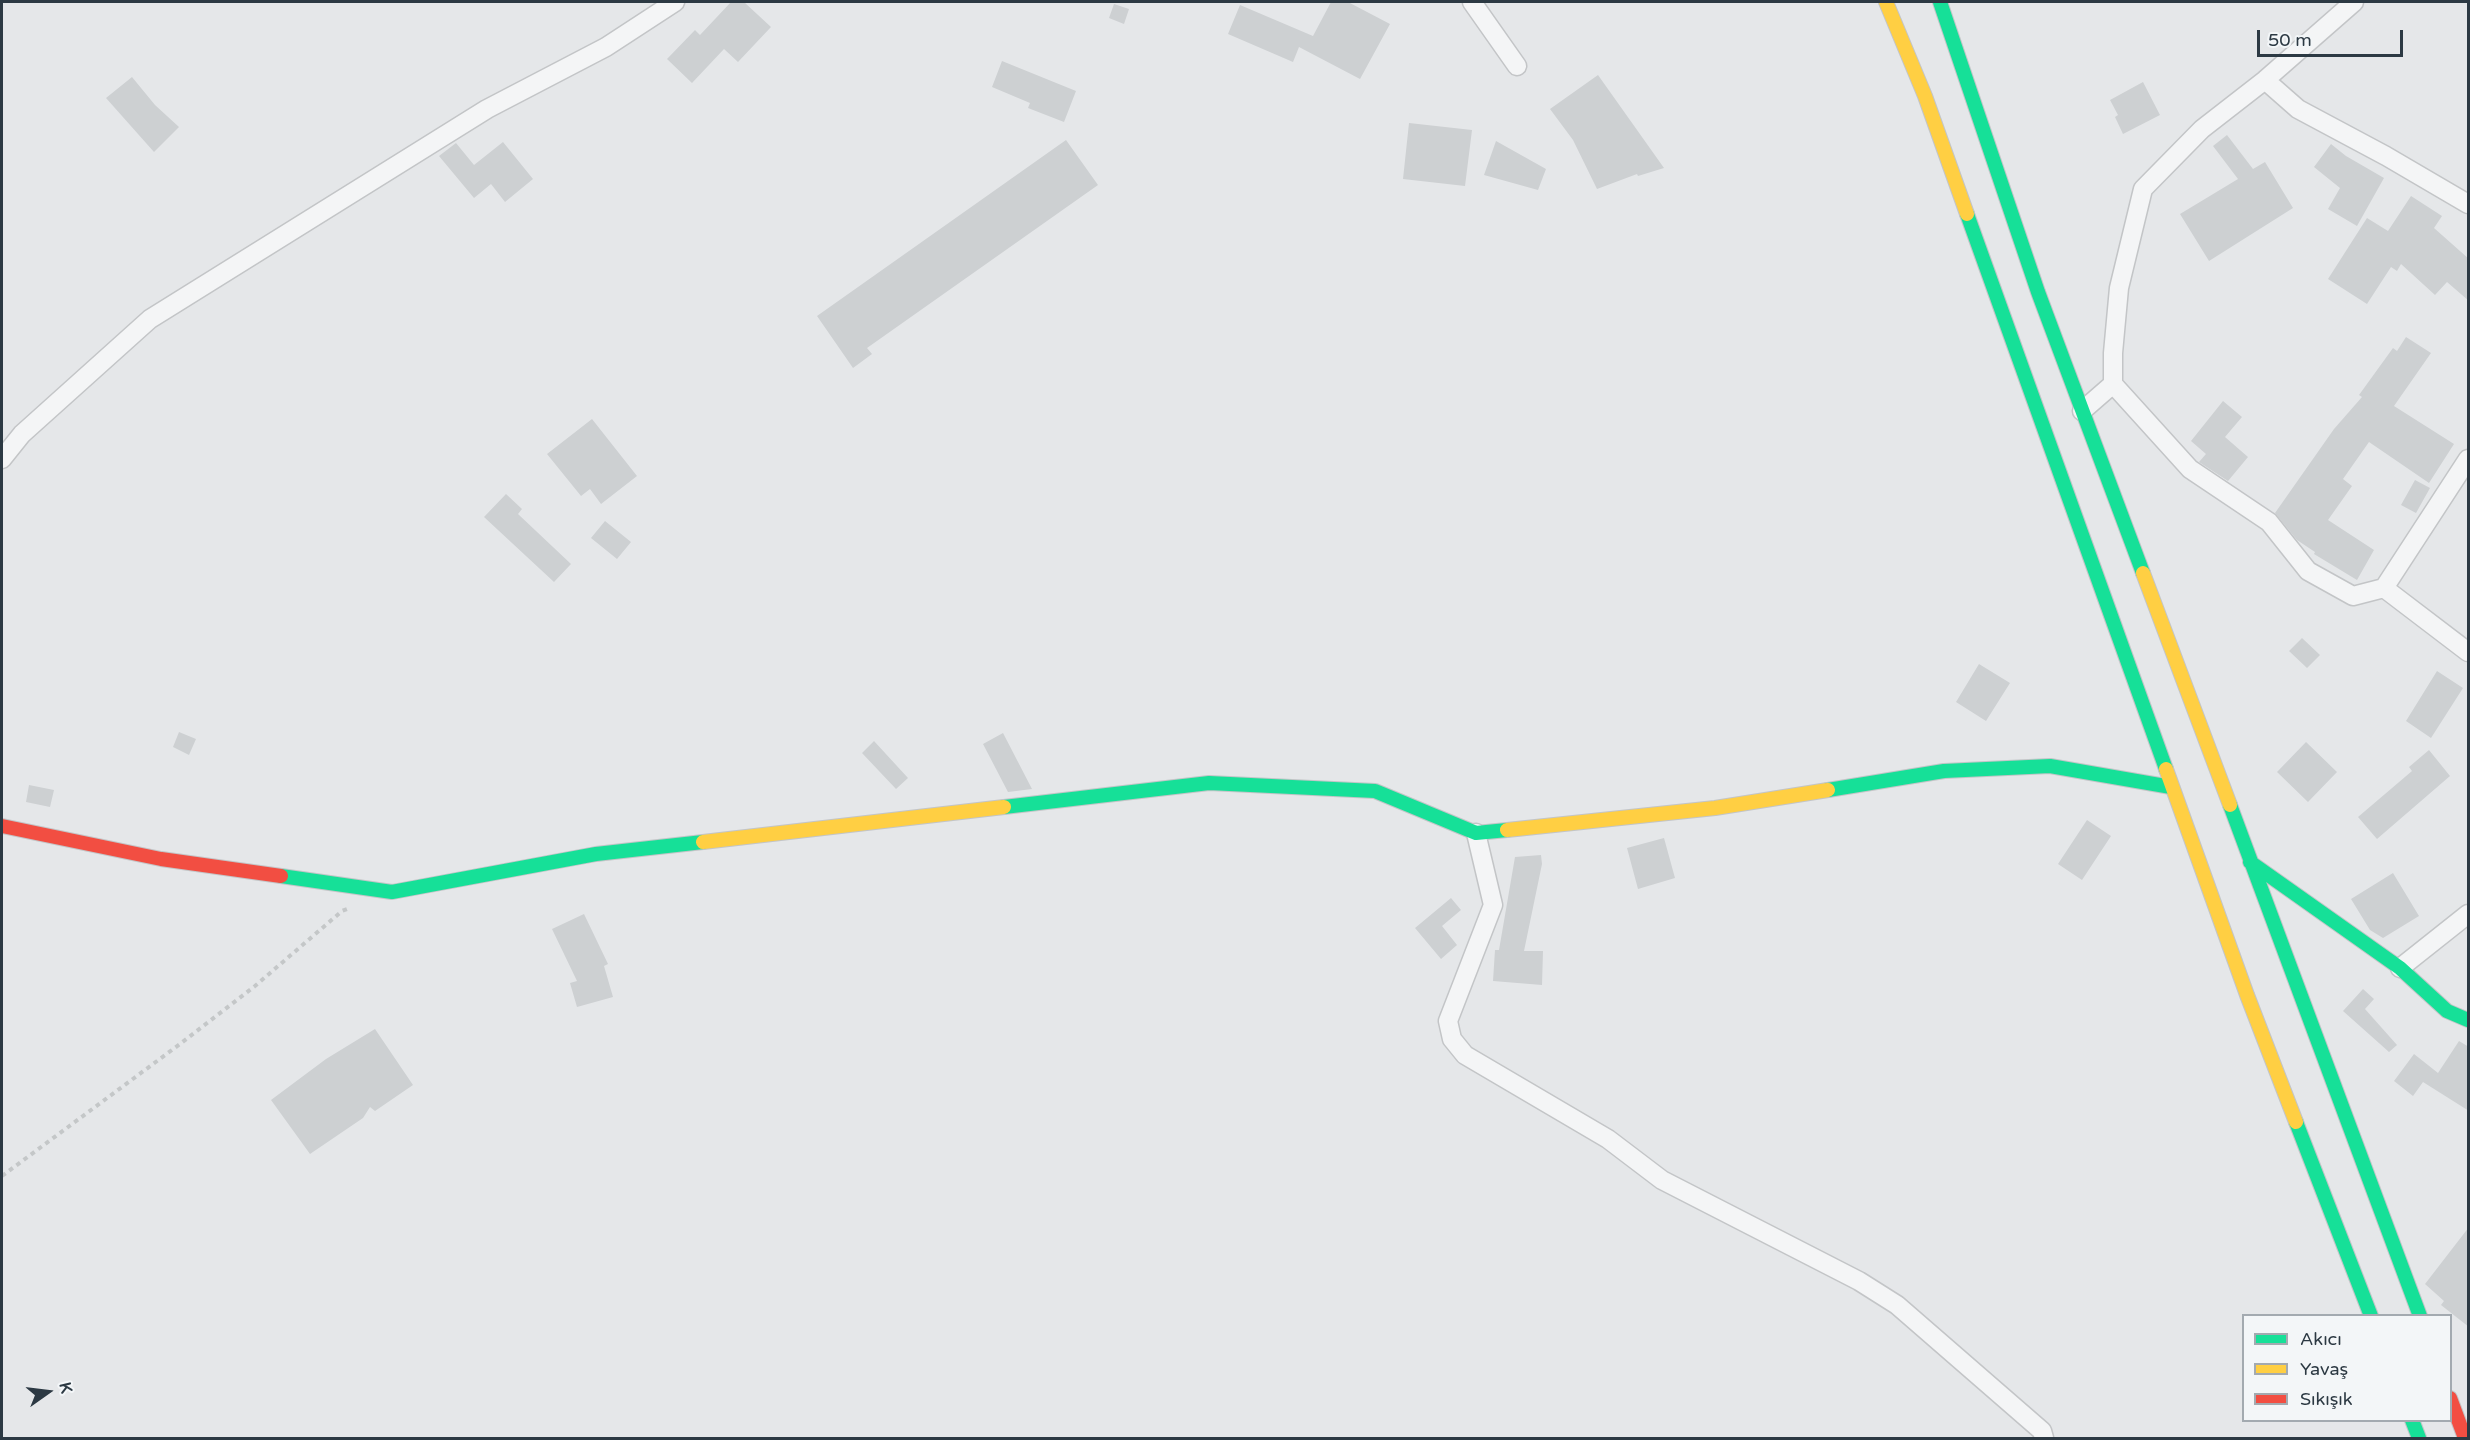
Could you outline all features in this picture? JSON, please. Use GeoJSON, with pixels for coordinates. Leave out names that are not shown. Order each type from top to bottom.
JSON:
{"type":"FeatureCollection","features":[{"type":"Feature","properties":{"kind":"main road"},"geometry":{"type":"LineString","coordinates":[[1886,2],[1929,108],[2247,995],[2370,1314]]}},
{"type":"Feature","properties":{"kind":"main road"},"geometry":{"type":"LineString","coordinates":[[1940,2],[2038,292],[2250,862],[2328,1064],[2419,1314]]}},
{"type":"Feature","properties":{"kind":"main road"},"geometry":{"type":"LineString","coordinates":[[2,826],[161,859],[392,892],[596,854],[1209,783],[1375,791],[1476,833],[1715,808],[1944,771],[2050,766],[2171,787]]}},
{"type":"Feature","properties":{"kind":"main road"},"geometry":{"type":"LineString","coordinates":[[2250,862],[2400,969],[2448,1011],[2469,1020]]}},
{"type":"Feature","properties":{"kind":"main road"},"geometry":{"type":"LineString","coordinates":[[2452,1401],[2465,1438]]}},
{"type":"Feature","properties":{"kind":"main road"},"geometry":{"type":"LineString","coordinates":[[2413,1422],[2419,1438]]}},
{"type":"Feature","properties":{"kind":"street"},"geometry":{"type":"LineString","coordinates":[[2,459],[22,434],[150,319],[487,109],[606,47],[675,2]]}},
{"type":"Feature","properties":{"kind":"street"},"geometry":{"type":"LineString","coordinates":[[1472,2],[1517,66]]}},
{"type":"Feature","properties":{"kind":"street"},"geometry":{"type":"LineString","coordinates":[[2354,2],[2265,80],[2202,129],[2143,189],[2119,288],[2113,353],[2113,384],[2190,469],[2269,522],[2308,571],[2353,596],[2384,588],[2469,459]]}},
{"type":"Feature","properties":{"kind":"street"},"geometry":{"type":"LineString","coordinates":[[2265,80],[2298,109],[2467,201]]}},
{"type":"Feature","properties":{"kind":"street"},"geometry":{"type":"LineString","coordinates":[[2082,411],[2113,384]]}},
{"type":"Feature","properties":{"kind":"street"},"geometry":{"type":"LineString","coordinates":[[2384,588],[2469,652]]}},
{"type":"Feature","properties":{"kind":"street"},"geometry":{"type":"LineString","coordinates":[[1476,833],[1493,905],[1448,1021],[1452,1039],[1466,1054],[1608,1139],[1662,1180],[1859,1281],[1897,1305],[2042,1431],[2044,1438]]}},
{"type":"Feature","properties":{"kind":"street"},"geometry":{"type":"LineString","coordinates":[[2400,969],[2469,914]]}},
{"type":"Feature","properties":{"kind":"path"},"geometry":{"type":"LineString","coordinates":[[2,1176],[180,1044],[255,986],[342,911],[352,907]]}},
{"type":"Feature","properties":{"kind":"building"},"geometry":{"type":"Polygon","coordinates":[[[731,2],[744,2],[771,27],[738,62],[724,49],[692,83],[667,59],[695,30],[700,35],[731,2]]]}},
{"type":"Feature","properties":{"kind":"building"},"geometry":{"type":"Polygon","coordinates":[[[1331,2],[1348,2],[1390,24],[1360,79],[1299,47],[1293,62],[1228,34],[1240,5],[1313,36],[1331,2]]]}},
{"type":"Feature","properties":{"kind":"building"},"geometry":{"type":"Polygon","coordinates":[[[1114,4],[1129,9],[1124,24],[1109,18],[1114,4]]]}},
{"type":"Feature","properties":{"kind":"building"},"geometry":{"type":"Polygon","coordinates":[[[1002,61],[1076,91],[1064,122],[1028,108],[1030,103],[992,87],[1002,61]]]}},
{"type":"Feature","properties":{"kind":"building"},"geometry":{"type":"Polygon","coordinates":[[[1598,75],[1664,168],[1638,176],[1637,174],[1597,189],[1573,140],[1550,109],[1598,75]]]}},
{"type":"Feature","properties":{"kind":"building"},"geometry":{"type":"Polygon","coordinates":[[[132,77],[155,105],[179,127],[154,152],[106,98],[132,77]]]}},
{"type":"Feature","properties":{"kind":"building"},"geometry":{"type":"Polygon","coordinates":[[[2143,82],[2160,115],[2123,134],[2115,117],[2118,115],[2110,100],[2143,82]]]}},
{"type":"Feature","properties":{"kind":"building"},"geometry":{"type":"Polygon","coordinates":[[[1409,123],[1472,130],[1465,186],[1403,179],[1409,123]]]}},
{"type":"Feature","properties":{"kind":"building"},"geometry":{"type":"Polygon","coordinates":[[[2227,135],[2253,169],[2265,162],[2293,208],[2209,261],[2180,214],[2238,179],[2213,146],[2227,135]]]}},
{"type":"Feature","properties":{"kind":"building"},"geometry":{"type":"Polygon","coordinates":[[[1066,140],[1098,185],[867,348],[872,354],[853,368],[817,316],[1066,140]]]}},
{"type":"Feature","properties":{"kind":"building"},"geometry":{"type":"Polygon","coordinates":[[[1496,141],[1546,169],[1538,190],[1484,175],[1496,141]]]}},
{"type":"Feature","properties":{"kind":"building"},"geometry":{"type":"Polygon","coordinates":[[[503,142],[533,179],[505,202],[491,184],[474,198],[439,156],[456,143],[474,165],[503,142]]]}},
{"type":"Feature","properties":{"kind":"building"},"geometry":{"type":"Polygon","coordinates":[[[2331,144],[2346,156],[2384,178],[2357,226],[2328,209],[2340,188],[2314,167],[2331,144]]]}},
{"type":"Feature","properties":{"kind":"building"},"geometry":{"type":"Polygon","coordinates":[[[2411,196],[2442,216],[2434,228],[2469,259],[2469,301],[2447,282],[2435,295],[2401,264],[2397,271],[2391,267],[2367,304],[2328,279],[2367,218],[2388,231],[2411,196]]]}},
{"type":"Feature","properties":{"kind":"building"},"geometry":{"type":"Polygon","coordinates":[[[2406,337],[2431,353],[2394,406],[2454,444],[2429,483],[2369,442],[2343,479],[2352,486],[2328,520],[2374,550],[2357,580],[2314,554],[2315,552],[2297,540],[2275,513],[2334,429],[2362,397],[2359,395],[2393,348],[2397,351],[2406,337]]]}},
{"type":"Feature","properties":{"kind":"building"},"geometry":{"type":"Polygon","coordinates":[[[2223,401],[2242,417],[2225,437],[2248,457],[2228,481],[2199,462],[2206,454],[2191,441],[2223,401]]]}},
{"type":"Feature","properties":{"kind":"building"},"geometry":{"type":"Polygon","coordinates":[[[592,419],[637,476],[601,504],[590,489],[581,496],[547,454],[592,419]]]}},
{"type":"Feature","properties":{"kind":"building"},"geometry":{"type":"Polygon","coordinates":[[[2415,480],[2430,488],[2416,513],[2401,505],[2415,480]]]}},
{"type":"Feature","properties":{"kind":"building"},"geometry":{"type":"Polygon","coordinates":[[[506,494],[522,509],[518,514],[571,564],[554,582],[484,517],[506,494]]]}},
{"type":"Feature","properties":{"kind":"building"},"geometry":{"type":"Polygon","coordinates":[[[605,521],[631,542],[617,559],[591,538],[605,521]]]}},
{"type":"Feature","properties":{"kind":"building"},"geometry":{"type":"Polygon","coordinates":[[[2302,638],[2320,655],[2307,668],[2289,651],[2302,638]]]}},
{"type":"Feature","properties":{"kind":"building"},"geometry":{"type":"Polygon","coordinates":[[[1979,664],[2010,683],[1986,721],[1956,702],[1979,664]]]}},
{"type":"Feature","properties":{"kind":"building"},"geometry":{"type":"Polygon","coordinates":[[[2437,671],[2463,688],[2431,738],[2406,721],[2437,671]]]}},
{"type":"Feature","properties":{"kind":"building"},"geometry":{"type":"Polygon","coordinates":[[[179,732],[196,739],[189,755],[173,747],[179,732]]]}},
{"type":"Feature","properties":{"kind":"building"},"geometry":{"type":"Polygon","coordinates":[[[1003,733],[1032,789],[1008,792],[983,744],[1003,733]]]}},
{"type":"Feature","properties":{"kind":"building"},"geometry":{"type":"Polygon","coordinates":[[[874,741],[908,778],[896,789],[862,753],[874,741]]]}},
{"type":"Feature","properties":{"kind":"building"},"geometry":{"type":"Polygon","coordinates":[[[2306,742],[2337,772],[2308,802],[2277,772],[2306,742]]]}},
{"type":"Feature","properties":{"kind":"building"},"geometry":{"type":"Polygon","coordinates":[[[2429,750],[2450,776],[2377,839],[2358,817],[2412,771],[2409,767],[2429,750]]]}},
{"type":"Feature","properties":{"kind":"building"},"geometry":{"type":"Polygon","coordinates":[[[29,785],[54,790],[50,807],[26,802],[29,785]]]}},
{"type":"Feature","properties":{"kind":"building"},"geometry":{"type":"Polygon","coordinates":[[[2087,820],[2111,836],[2082,880],[2058,864],[2087,820]]]}},
{"type":"Feature","properties":{"kind":"building"},"geometry":{"type":"Polygon","coordinates":[[[1664,838],[1675,878],[1638,889],[1627,848],[1664,838]]]}},
{"type":"Feature","properties":{"kind":"building"},"geometry":{"type":"Polygon","coordinates":[[[1541,855],[1542,864],[1524,951],[1543,951],[1542,985],[1493,981],[1495,950],[1499,950],[1515,857],[1541,855]]]}},
{"type":"Feature","properties":{"kind":"building"},"geometry":{"type":"Polygon","coordinates":[[[2393,873],[2419,916],[2383,938],[2370,930],[2351,899],[2393,873]]]}},
{"type":"Feature","properties":{"kind":"building"},"geometry":{"type":"Polygon","coordinates":[[[1451,898],[1461,910],[1442,926],[1457,945],[1441,959],[1415,928],[1451,898]]]}},
{"type":"Feature","properties":{"kind":"building"},"geometry":{"type":"Polygon","coordinates":[[[584,914],[608,964],[604,966],[613,997],[577,1007],[570,983],[577,981],[552,929],[584,914]]]}},
{"type":"Feature","properties":{"kind":"building"},"geometry":{"type":"Polygon","coordinates":[[[2363,989],[2374,999],[2365,1009],[2397,1045],[2389,1052],[2343,1011],[2363,989]]]}},
{"type":"Feature","properties":{"kind":"building"},"geometry":{"type":"Polygon","coordinates":[[[375,1029],[413,1085],[375,1111],[370,1107],[363,1118],[310,1154],[271,1100],[326,1059],[375,1029]]]}},
{"type":"Feature","properties":{"kind":"building"},"geometry":{"type":"Polygon","coordinates":[[[2459,1041],[2469,1047],[2469,1111],[2423,1082],[2413,1096],[2394,1081],[2414,1054],[2438,1073],[2459,1041]]]}},
{"type":"Feature","properties":{"kind":"building"},"geometry":{"type":"Polygon","coordinates":[[[2469,1227],[2469,1327],[2441,1305],[2444,1301],[2425,1284],[2469,1227]]]}},
{"type":"Feature","properties":{"kind":"traffic: fast"},"geometry":{"type":"LineString","coordinates":[[1940,2],[2038,292],[2143,573]]}},
{"type":"Feature","properties":{"kind":"traffic: fast"},"geometry":{"type":"LineString","coordinates":[[1967,214],[2166,769]]}},
{"type":"Feature","properties":{"kind":"traffic: fast"},"geometry":{"type":"LineString","coordinates":[[1828,790],[1944,771],[2050,766],[2171,787]]}},
{"type":"Feature","properties":{"kind":"traffic: fast"},"geometry":{"type":"LineString","coordinates":[[1004,807],[1209,783],[1375,791],[1476,833],[1507,830]]}},
{"type":"Feature","properties":{"kind":"traffic: fast"},"geometry":{"type":"LineString","coordinates":[[2230,805],[2419,1314]]}},
{"type":"Feature","properties":{"kind":"traffic: fast"},"geometry":{"type":"LineString","coordinates":[[281,876],[392,892],[596,854],[703,842]]}},
{"type":"Feature","properties":{"kind":"traffic: fast"},"geometry":{"type":"LineString","coordinates":[[2250,862],[2400,968],[2447,1011],[2468,1020]]}},
{"type":"Feature","properties":{"kind":"traffic: fast"},"geometry":{"type":"LineString","coordinates":[[2296,1122],[2370,1314]]}},
{"type":"Feature","properties":{"kind":"traffic: fast"},"geometry":{"type":"LineString","coordinates":[[2413,1422],[2419,1438]]}},
{"type":"Feature","properties":{"kind":"traffic: slow"},"geometry":{"type":"LineString","coordinates":[[1886,2],[1925,96],[1967,214]]}},
{"type":"Feature","properties":{"kind":"traffic: slow"},"geometry":{"type":"LineString","coordinates":[[2143,573],[2230,805]]}},
{"type":"Feature","properties":{"kind":"traffic: slow"},"geometry":{"type":"LineString","coordinates":[[2166,769],[2247,995],[2296,1122]]}},
{"type":"Feature","properties":{"kind":"traffic: slow"},"geometry":{"type":"LineString","coordinates":[[1507,830],[1715,808],[1828,790]]}},
{"type":"Feature","properties":{"kind":"traffic: slow"},"geometry":{"type":"LineString","coordinates":[[703,842],[1004,807]]}},
{"type":"Feature","properties":{"kind":"traffic: jam"},"geometry":{"type":"LineString","coordinates":[[2,826],[161,859],[281,876]]}},
{"type":"Feature","properties":{"kind":"traffic: jam"},"geometry":{"type":"LineString","coordinates":[[2452,1403],[2465,1438]]}}]}
